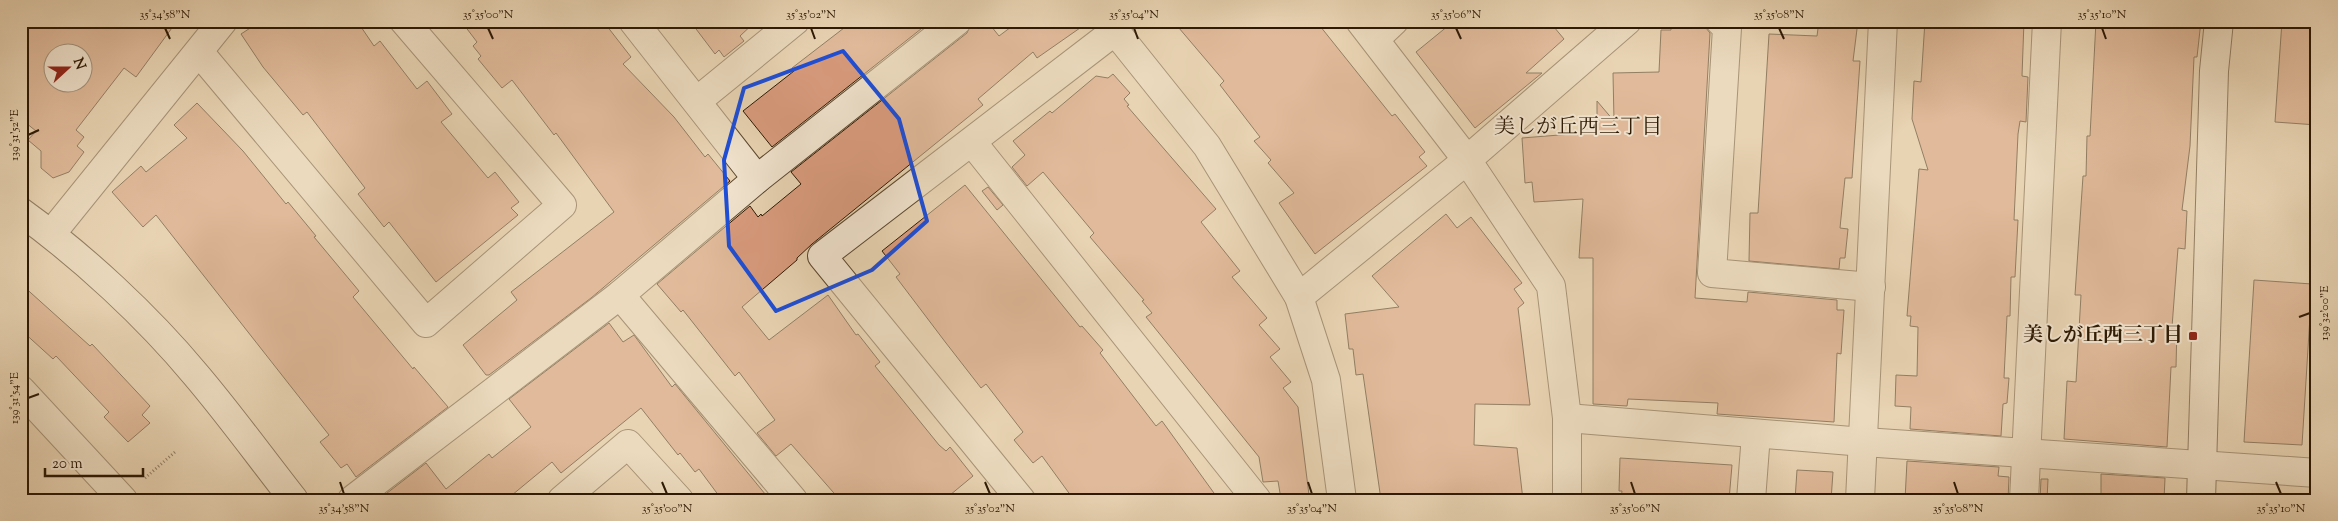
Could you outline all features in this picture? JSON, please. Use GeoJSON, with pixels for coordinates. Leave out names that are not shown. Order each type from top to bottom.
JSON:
{"type":"FeatureCollection","features":[{"type":"Feature","properties":{"kind":"street"},"geometry":{"type":"LineString","coordinates":[[51,234],[223,21]]}},
{"type":"Feature","properties":{"kind":"street"},"geometry":{"type":"LineString","coordinates":[[199,52],[426,323],[562,205],[404,21]]}},
{"type":"Feature","properties":{"kind":"street"},"geometry":{"type":"LineString","coordinates":[[633,21],[697,100],[757,179]]}},
{"type":"Feature","properties":{"kind":"street"},"geometry":{"type":"LineString","coordinates":[[697,100],[795,21]]}},
{"type":"Feature","properties":{"kind":"street"},"geometry":{"type":"LineString","coordinates":[[352,500],[620,295],[757,179],[957,21]]}},
{"type":"Feature","properties":{"kind":"street"},"geometry":{"type":"LineString","coordinates":[[1299,297],[1467,160],[1628,21]]}},
{"type":"Feature","properties":{"kind":"street"},"geometry":{"type":"LineString","coordinates":[[1720,21],[1727,28],[1712,273],[1871,287]]}},
{"type":"Feature","properties":{"kind":"street"},"geometry":{"type":"LineString","coordinates":[[1860,500],[1883,21]]}},
{"type":"Feature","properties":{"kind":"street"},"geometry":{"type":"LineString","coordinates":[[2024,500],[2046,21]]}},
{"type":"Feature","properties":{"kind":"street"},"geometry":{"type":"LineString","coordinates":[[2201,500],[2214,71],[2219,21]]}},
{"type":"Feature","properties":{"kind":"street"},"geometry":{"type":"LineString","coordinates":[[1021,500],[822,256],[972,142],[1111,26],[1207,146],[1299,297],[1326,380],[1342,500]]}},
{"type":"Feature","properties":{"kind":"street"},"geometry":{"type":"LineString","coordinates":[[1377,27],[1551,286],[1567,418],[1568,500]]}},
{"type":"Feature","properties":{"kind":"street"},"geometry":{"type":"LineString","coordinates":[[972,142],[1257,500]]}},
{"type":"Feature","properties":{"kind":"street"},"geometry":{"type":"LineString","coordinates":[[21,212],[51,234],[143,318],[195,374],[294,500]]}},
{"type":"Feature","properties":{"kind":"street"},"geometry":{"type":"LineString","coordinates":[[620,295],[793,500]]}},
{"type":"Feature","properties":{"kind":"street"},"geometry":{"type":"LineString","coordinates":[[21,390],[124,500]]}},
{"type":"Feature","properties":{"kind":"street"},"geometry":{"type":"LineString","coordinates":[[1567,418],[1864,442],[2317,473]]}},
{"type":"Feature","properties":{"kind":"street"},"geometry":{"type":"LineString","coordinates":[[1752,500],[1756,434]]}},
{"type":"Feature","properties":{"kind":"street"},"geometry":{"type":"LineString","coordinates":[[562,500],[628,444],[679,500]]}},
{"type":"Feature","properties":{"kind":"path"},"geometry":{"type":"LineString","coordinates":[[153,471],[175,452]]}},
{"type":"Feature","properties":{"kind":"highlighted area"},"geometry":{"type":"Polygon","coordinates":[[[843,51],[899,119],[927,221],[872,270],[776,311],[729,246],[724,160],[744,88],[843,51]]]}},
{"type":"Feature","properties":{"kind":"building"},"geometry":{"type":"Polygon","coordinates":[[[21,21],[177,21],[136,77],[124,68],[76,130],[84,137],[77,146],[84,152],[69,172],[53,178],[41,168],[41,151],[28,140],[36,131],[21,119],[21,61],[26,56],[21,52],[21,21]]]}},
{"type":"Feature","properties":{"kind":"building"},"geometry":{"type":"Polygon","coordinates":[[[261,21],[357,21],[374,46],[380,41],[417,89],[427,81],[452,114],[441,122],[488,178],[495,172],[519,202],[511,208],[518,215],[436,282],[389,222],[384,227],[358,194],[365,188],[307,112],[303,115],[263,67],[241,34],[261,21]]]}},
{"type":"Feature","properties":{"kind":"building"},"geometry":{"type":"Polygon","coordinates":[[[461,21],[603,21],[631,57],[623,64],[674,117],[705,157],[708,154],[730,181],[591,298],[489,375],[486,375],[463,345],[517,300],[511,292],[614,212],[556,133],[554,135],[512,80],[502,88],[478,59],[481,56],[473,46],[477,42],[461,21]]]}},
{"type":"Feature","properties":{"kind":"building"},"geometry":{"type":"Polygon","coordinates":[[[690,21],[756,21],[740,36],[744,41],[724,57],[719,50],[715,54],[690,21]]]}},
{"type":"Feature","properties":{"kind":"building"},"geometry":{"type":"Polygon","coordinates":[[[853,21],[931,21],[772,147],[743,111],[794,71],[792,68],[853,21]]]}},
{"type":"Feature","properties":{"kind":"building"},"geometry":{"type":"Polygon","coordinates":[[[972,21],[987,21],[999,36],[1019,21],[1090,21],[1037,58],[1033,52],[978,99],[983,105],[812,244],[797,260],[742,307],[769,340],[828,295],[856,335],[858,334],[880,362],[875,366],[939,445],[946,451],[950,447],[973,476],[944,500],[840,500],[791,444],[776,456],[757,433],[775,420],[739,372],[735,376],[683,310],[681,312],[657,284],[750,206],[758,217],[761,214],[762,216],[801,184],[791,172],[967,33],[972,21]]]}},
{"type":"Feature","properties":{"kind":"building"},"geometry":{"type":"Polygon","coordinates":[[[1173,21],[1316,21],[1392,116],[1395,114],[1425,152],[1419,157],[1427,166],[1315,254],[1279,203],[1294,193],[1268,163],[1271,160],[1254,141],[1260,137],[1220,85],[1224,81],[1173,21]]]}},
{"type":"Feature","properties":{"kind":"building"},"geometry":{"type":"Polygon","coordinates":[[[1454,21],[1549,21],[1564,39],[1526,73],[1542,73],[1475,128],[1416,52],[1454,21]]]}},
{"type":"Feature","properties":{"kind":"building"},"geometry":{"type":"Polygon","coordinates":[[[1671,21],[1703,21],[1703,27],[1710,33],[1695,298],[1747,302],[1748,292],[1837,300],[1837,310],[1844,310],[1841,354],[1837,353],[1834,422],[1717,414],[1718,403],[1628,399],[1627,406],[1593,404],[1593,258],[1579,258],[1583,199],[1534,202],[1532,182],[1525,183],[1522,138],[1597,132],[1597,101],[1614,121],[1613,73],[1659,72],[1661,30],[1671,30],[1671,21]]]}},
{"type":"Feature","properties":{"kind":"building"},"geometry":{"type":"Polygon","coordinates":[[[1819,21],[1858,21],[1853,61],[1860,61],[1852,178],[1845,178],[1840,228],[1848,229],[1845,258],[1840,258],[1839,269],[1749,261],[1750,213],[1758,213],[1769,34],[1817,36],[1819,21]]]}},
{"type":"Feature","properties":{"kind":"building"},"geometry":{"type":"Polygon","coordinates":[[[1925,21],[2024,21],[2022,76],[2028,77],[2026,122],[2020,121],[2018,134],[2014,220],[2018,220],[2015,277],[2011,277],[2010,316],[2007,316],[2004,378],[2009,378],[2007,403],[2003,404],[2001,436],[1910,429],[1911,407],[1895,406],[1896,375],[1917,376],[1918,327],[1910,326],[1911,316],[1907,316],[1919,169],[1928,170],[1912,119],[1914,81],[1921,82],[1925,21]]]}},
{"type":"Feature","properties":{"kind":"building"},"geometry":{"type":"Polygon","coordinates":[[[2096,21],[2201,21],[2197,57],[2194,57],[2190,146],[2182,210],[2187,211],[2185,249],[2178,248],[2172,327],[2177,327],[2176,367],[2171,367],[2167,447],[2064,439],[2067,381],[2076,382],[2081,295],[2075,295],[2083,176],[2086,176],[2087,136],[2090,136],[2096,21]]]}},
{"type":"Feature","properties":{"kind":"building"},"geometry":{"type":"Polygon","coordinates":[[[2282,21],[2317,21],[2317,125],[2275,122],[2282,21]]]}},
{"type":"Feature","properties":{"kind":"building"},"geometry":{"type":"Polygon","coordinates":[[[1113,74],[1130,93],[1124,99],[1129,105],[1127,106],[1216,209],[1201,222],[1240,271],[1232,277],[1267,318],[1259,325],[1280,349],[1270,357],[1291,382],[1283,388],[1298,407],[1309,495],[1281,499],[1278,481],[1263,482],[1259,457],[1146,317],[1152,313],[1142,301],[1144,300],[1090,237],[1094,233],[1043,172],[1027,186],[1012,167],[1025,155],[1013,141],[1050,111],[1052,113],[1096,76],[1108,78],[1113,74]]]}},
{"type":"Feature","properties":{"kind":"building"},"geometry":{"type":"Polygon","coordinates":[[[197,103],[243,151],[286,204],[288,202],[316,236],[314,237],[359,291],[353,297],[413,369],[414,367],[448,407],[356,477],[347,464],[341,468],[320,442],[329,435],[156,215],[143,227],[112,192],[141,166],[146,172],[187,138],[174,125],[197,103]]]}},
{"type":"Feature","properties":{"kind":"building"},"geometry":{"type":"Polygon","coordinates":[[[965,185],[1080,327],[1082,326],[1103,350],[1100,353],[1156,426],[1162,421],[1219,500],[1074,500],[1042,456],[1033,463],[1014,440],[1023,432],[986,384],[981,388],[896,277],[900,274],[882,251],[965,185]]]}},
{"type":"Feature","properties":{"kind":"building"},"geometry":{"type":"Polygon","coordinates":[[[988,187],[1003,205],[997,210],[982,191],[988,187]]]}},
{"type":"Feature","properties":{"kind":"building"},"geometry":{"type":"Polygon","coordinates":[[[1446,214],[1457,228],[1471,217],[1522,283],[1514,289],[1524,303],[1518,308],[1530,405],[1475,404],[1474,445],[1517,448],[1523,500],[1381,500],[1363,374],[1356,375],[1353,349],[1349,349],[1345,314],[1399,307],[1372,276],[1446,214]]]}},
{"type":"Feature","properties":{"kind":"building"},"geometry":{"type":"Polygon","coordinates":[[[2254,280],[2312,284],[2302,445],[2244,442],[2254,280]]]}},
{"type":"Feature","properties":{"kind":"building"},"geometry":{"type":"Polygon","coordinates":[[[21,284],[90,346],[92,344],[150,406],[142,415],[150,423],[128,442],[104,417],[109,412],[56,356],[53,359],[21,330],[21,284]]]}},
{"type":"Feature","properties":{"kind":"building"},"geometry":{"type":"Polygon","coordinates":[[[609,323],[623,342],[634,335],[672,387],[675,384],[770,500],[722,500],[699,469],[695,472],[680,453],[678,455],[641,408],[561,473],[552,462],[506,500],[378,500],[426,463],[446,489],[489,454],[492,458],[531,427],[509,399],[609,323]]]}},
{"type":"Feature","properties":{"kind":"building"},"geometry":{"type":"Polygon","coordinates":[[[1620,458],[1732,465],[1729,500],[1621,500],[1622,491],[1619,491],[1620,458]]]}},
{"type":"Feature","properties":{"kind":"building"},"geometry":{"type":"Polygon","coordinates":[[[1907,461],[1999,467],[1998,476],[2009,477],[2008,500],[1905,500],[1907,461]]]}},
{"type":"Feature","properties":{"kind":"building"},"geometry":{"type":"Polygon","coordinates":[[[1797,470],[1833,472],[1831,500],[1795,500],[1797,470]]]}},
{"type":"Feature","properties":{"kind":"building"},"geometry":{"type":"Polygon","coordinates":[[[2101,474],[2165,478],[2164,500],[2101,500],[2101,474]]]}},
{"type":"Feature","properties":{"kind":"building"},"geometry":{"type":"Polygon","coordinates":[[[2041,479],[2048,479],[2047,500],[2040,500],[2041,479]]]}},
{"type":"Feature","properties":{"kind":"place","name":"美しが丘西三丁目"},"geometry":{"type":"Point","coordinates":[2193,336]}},
{"type":"Feature","properties":{"kind":"district","name":"美しが丘西三丁目"},"geometry":{"type":"Point","coordinates":[1578,128]}}]}
